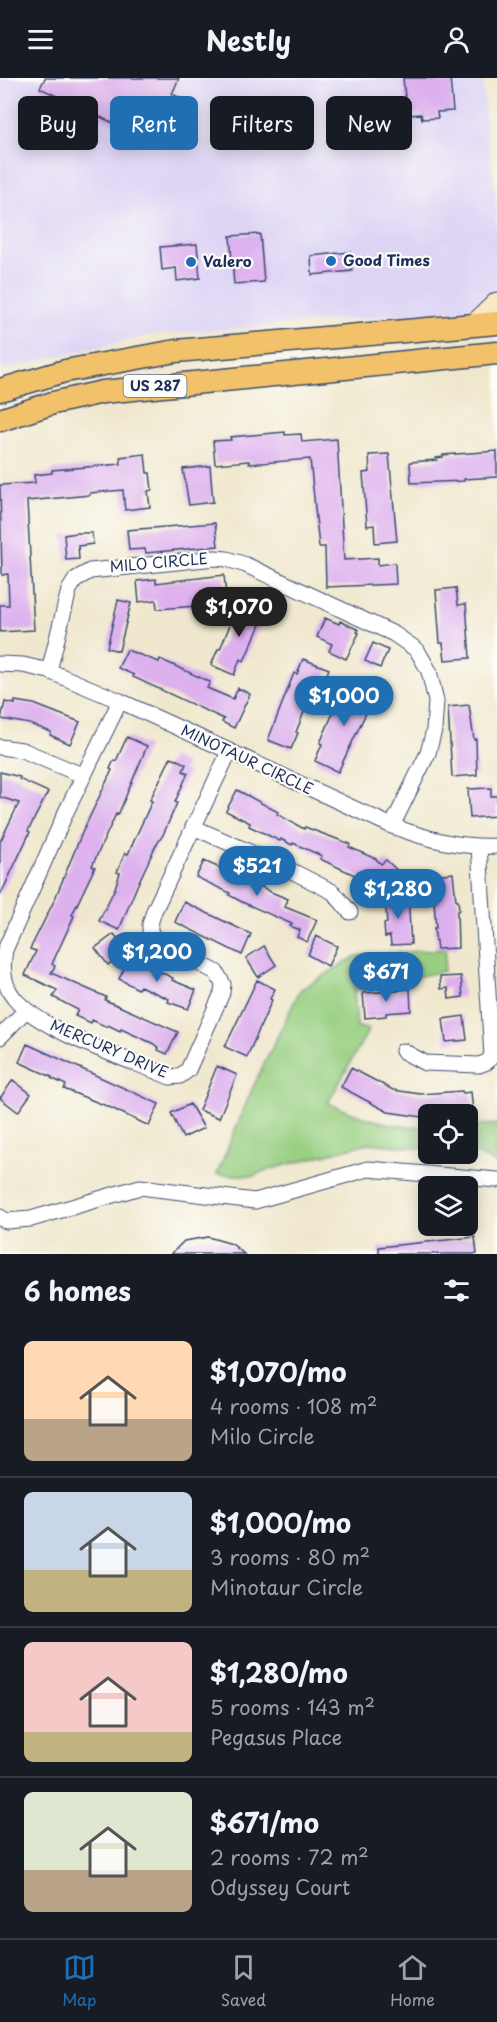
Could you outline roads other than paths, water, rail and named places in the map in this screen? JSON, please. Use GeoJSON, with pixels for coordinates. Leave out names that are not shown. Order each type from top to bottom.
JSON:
{"type":"FeatureCollection","features":[{"type":"Feature","properties":{"kind":"main road"},"geometry":{"type":"LineString","coordinates":[[474,325],[497,303]]}},
{"type":"Feature","properties":{"kind":"main road","name":"US 287"},"geometry":{"type":"LineString","coordinates":[[0,390],[65,370],[176,351],[497,323]]}},
{"type":"Feature","properties":{"kind":"main road"},"geometry":{"type":"LineString","coordinates":[[486,353],[497,368]]}},
{"type":"Feature","properties":{"kind":"main road","name":"US 287"},"geometry":{"type":"LineString","coordinates":[[0,420],[52,403],[103,392],[486,353]]}},
{"type":"Feature","properties":{"kind":"street","name":"MILO CIRCLE"},"geometry":{"type":"LineString","coordinates":[[49,671],[69,590],[76,579],[90,571],[215,558],[246,565],[394,634],[417,650],[429,671],[436,701],[434,730],[428,753],[392,826]]}},
{"type":"Feature","properties":{"kind":"street","name":"MINOTAUR CIRCLE"},"geometry":{"type":"LineString","coordinates":[[0,664],[23,665],[49,671],[120,701],[392,826],[447,844],[497,846]]}},
{"type":"Feature","properties":{"kind":"street","name":"MERCURY DRIVE"},"geometry":{"type":"LineString","coordinates":[[120,701],[66,812],[5,950],[4,979],[12,996],[25,1011],[48,1025],[170,1077],[180,1076],[188,1070],[222,993],[223,984],[216,972],[161,944],[150,933],[150,924],[229,752]]}},
{"type":"Feature","properties":{"kind":"street"},"geometry":{"type":"LineString","coordinates":[[0,747],[22,750],[84,776]]}},
{"type":"Feature","properties":{"kind":"street"},"geometry":{"type":"LineString","coordinates":[[193,828],[290,870],[333,892],[350,912]]}},
{"type":"Feature","properties":{"kind":"street"},"geometry":{"type":"LineString","coordinates":[[403,1051],[425,1063],[479,1065],[487,1062],[492,1056],[479,847]]}},
{"type":"Feature","properties":{"kind":"street"},"geometry":{"type":"LineString","coordinates":[[0,1037],[25,1011]]}},
{"type":"Feature","properties":{"kind":"street"},"geometry":{"type":"LineString","coordinates":[[0,1217],[6,1221],[31,1219],[140,1187],[255,1201],[368,1169],[497,1180]]}},
{"type":"Feature","properties":{"kind":"place","name":"Good Times"},"geometry":{"type":"Point","coordinates":[331,261]}},
{"type":"Feature","properties":{"kind":"place","name":"Valero"},"geometry":{"type":"Point","coordinates":[191,262]}}]}
